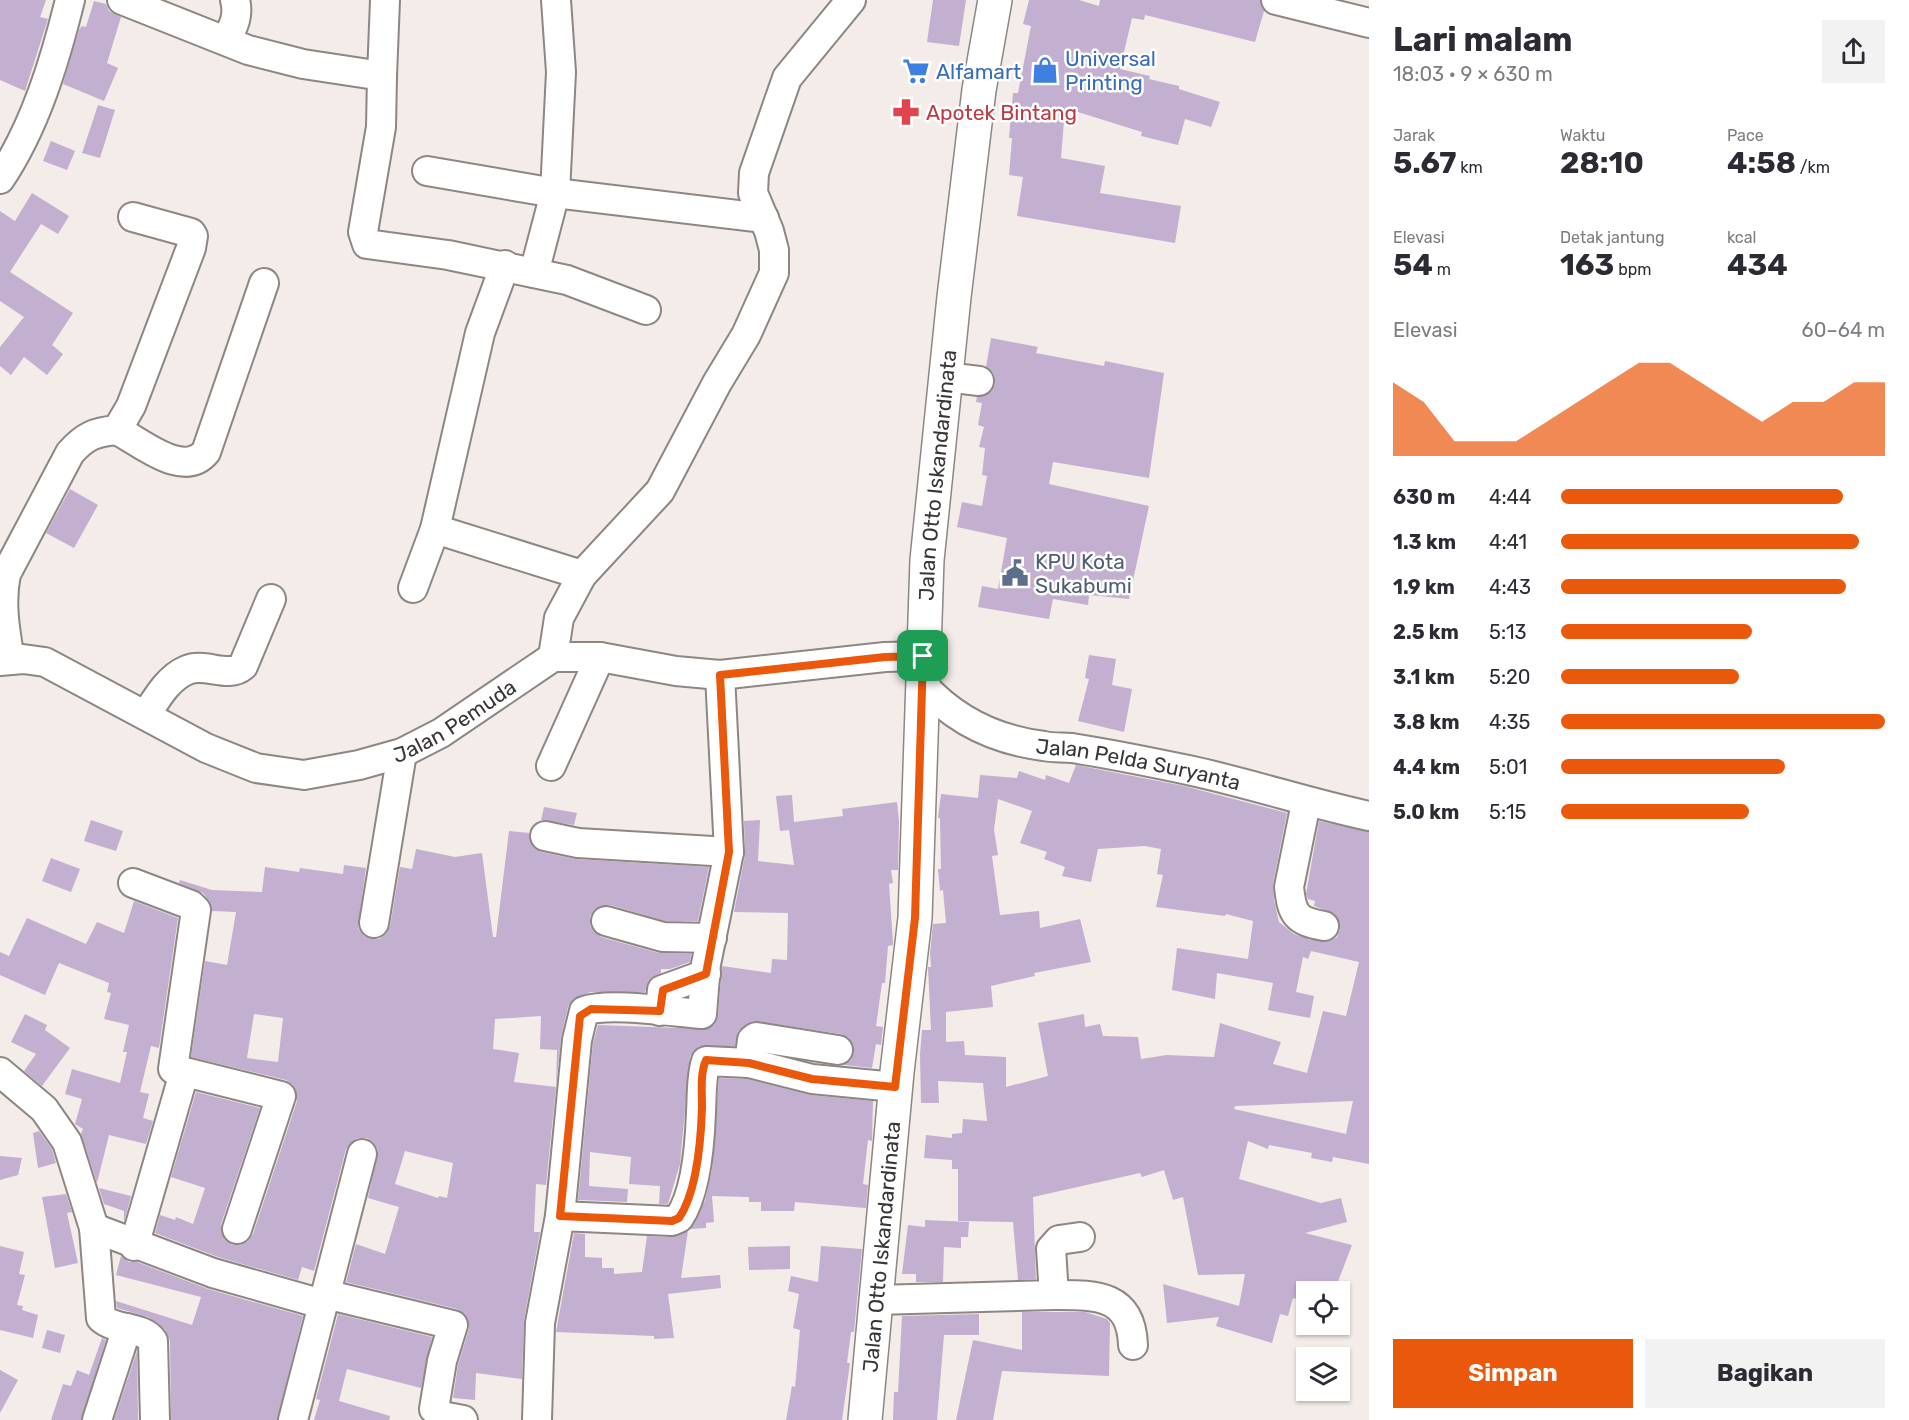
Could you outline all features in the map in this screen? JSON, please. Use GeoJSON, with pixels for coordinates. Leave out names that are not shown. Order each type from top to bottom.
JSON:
{"type":"FeatureCollection","features":[{"type":"Feature","properties":{"kind":"main road","name":"Jalan Otto Iskandardinata"},"geometry":{"type":"LineString","coordinates":[[865,1420],[895,1087],[915,918],[927,560],[977,101],[995,0]]}},
{"type":"Feature","properties":{"kind":"street"},"geometry":{"type":"LineString","coordinates":[[0,179],[18,146],[52,65],[70,0]]}},
{"type":"Feature","properties":{"kind":"street"},"geometry":{"type":"LineString","coordinates":[[125,0],[249,50],[303,64],[382,76]]}},
{"type":"Feature","properties":{"kind":"street"},"geometry":{"type":"LineString","coordinates":[[226,40],[235,25],[237,9],[235,0]]}},
{"type":"Feature","properties":{"kind":"street"},"geometry":{"type":"LineString","coordinates":[[385,0],[381,128],[364,224],[364,241],[380,248],[505,265],[567,280],[646,310]]}},
{"type":"Feature","properties":{"kind":"street"},"geometry":{"type":"LineString","coordinates":[[534,273],[555,193],[561,72],[556,0]]}},
{"type":"Feature","properties":{"kind":"street"},"geometry":{"type":"LineString","coordinates":[[851,0],[787,78],[752,185],[774,250],[774,273],[746,335],[717,383],[660,491],[582,575],[559,618],[553,657],[600,657],[676,672],[720,675],[885,657],[922,670]]}},
{"type":"Feature","properties":{"kind":"street"},"geometry":{"type":"LineString","coordinates":[[1276,0],[1369,23]]}},
{"type":"Feature","properties":{"kind":"street"},"geometry":{"type":"LineString","coordinates":[[427,171],[555,193],[764,218]]}},
{"type":"Feature","properties":{"kind":"street"},"geometry":{"type":"LineString","coordinates":[[117,430],[131,406],[180,279],[193,236],[188,232],[133,217]]}},
{"type":"Feature","properties":{"kind":"street"},"geometry":{"type":"LineString","coordinates":[[413,588],[435,529],[480,333],[505,265]]}},
{"type":"Feature","properties":{"kind":"street"},"geometry":{"type":"LineString","coordinates":[[5,661],[1,592],[16,554],[70,453],[82,439],[94,433],[117,430],[175,461],[189,463],[198,461],[206,452],[264,283]]}},
{"type":"Feature","properties":{"kind":"street"},"geometry":{"type":"LineString","coordinates":[[946,377],[979,381]]}},
{"type":"Feature","properties":{"kind":"street"},"geometry":{"type":"LineString","coordinates":[[435,529],[582,575]]}},
{"type":"Feature","properties":{"kind":"street"},"geometry":{"type":"LineString","coordinates":[[146,715],[169,682],[189,669],[233,671],[243,666],[271,599]]}},
{"type":"Feature","properties":{"kind":"street","name":"Jalan Pemuda"},"geometry":{"type":"LineString","coordinates":[[5,661],[45,662],[59,667],[206,748],[256,768],[304,775],[359,765],[402,753],[441,733],[553,657]]}},
{"type":"Feature","properties":{"kind":"street"},"geometry":{"type":"LineString","coordinates":[[551,766],[600,657]]}},
{"type":"Feature","properties":{"kind":"street","name":"Jalan Pelda Suryanta"},"geometry":{"type":"LineString","coordinates":[[922,670],[943,707],[974,726],[998,735],[1045,747],[1070,748],[1190,771],[1306,803],[1369,816]]}},
{"type":"Feature","properties":{"kind":"street"},"geometry":{"type":"LineString","coordinates":[[537,1420],[540,1323],[560,1216],[580,1016],[591,1009],[660,1011],[663,990],[706,974],[729,852],[720,675]]}},
{"type":"Feature","properties":{"kind":"street"},"geometry":{"type":"LineString","coordinates":[[374,923],[402,753]]}},
{"type":"Feature","properties":{"kind":"street"},"geometry":{"type":"LineString","coordinates":[[1306,803],[1289,887],[1290,901],[1298,917],[1309,923],[1324,926]]}},
{"type":"Feature","properties":{"kind":"street"},"geometry":{"type":"LineString","coordinates":[[545,836],[578,843],[729,852]]}},
{"type":"Feature","properties":{"kind":"street"},"geometry":{"type":"LineString","coordinates":[[133,883],[191,905],[196,910],[173,1069],[281,1096],[237,1229]]}},
{"type":"Feature","properties":{"kind":"street"},"geometry":{"type":"LineString","coordinates":[[606,921],[663,937],[712,938]]}},
{"type":"Feature","properties":{"kind":"street"},"geometry":{"type":"LineString","coordinates":[[749,1063],[752,1040],[756,1036],[838,1050]]}},
{"type":"Feature","properties":{"kind":"street"},"geometry":{"type":"LineString","coordinates":[[560,1216],[610,1220],[672,1221],[679,1218],[687,1204],[700,1141],[705,1062],[749,1063],[812,1079],[895,1087]]}},
{"type":"Feature","properties":{"kind":"street"},"geometry":{"type":"LineString","coordinates":[[0,1072],[44,1109],[67,1142],[94,1228],[101,1318],[108,1324],[148,1335],[153,1341],[154,1420]]}},
{"type":"Feature","properties":{"kind":"street"},"geometry":{"type":"LineString","coordinates":[[134,1246],[184,1073]]}},
{"type":"Feature","properties":{"kind":"street"},"geometry":{"type":"LineString","coordinates":[[293,1420],[363,1154]]}},
{"type":"Feature","properties":{"kind":"street"},"geometry":{"type":"LineString","coordinates":[[94,1228],[134,1246],[213,1273],[323,1299],[453,1325],[442,1361],[434,1409],[442,1416],[463,1420]]}},
{"type":"Feature","properties":{"kind":"street"},"geometry":{"type":"LineString","coordinates":[[1054,1295],[1051,1249],[1059,1240],[1080,1237]]}},
{"type":"Feature","properties":{"kind":"street"},"geometry":{"type":"LineString","coordinates":[[876,1300],[1097,1295],[1108,1299],[1121,1311],[1132,1330],[1133,1345]]}},
{"type":"Feature","properties":{"kind":"street"},"geometry":{"type":"LineString","coordinates":[[97,1420],[127,1328]]}},
{"type":"Feature","properties":{"kind":"building"},"geometry":{"type":"Polygon","coordinates":[[[0,0],[46,0],[40,17],[48,19],[25,91],[0,80],[0,0]]]}},
{"type":"Feature","properties":{"kind":"building"},"geometry":{"type":"Polygon","coordinates":[[[933,0],[966,0],[959,46],[927,42],[933,0]]]}},
{"type":"Feature","properties":{"kind":"building"},"geometry":{"type":"Polygon","coordinates":[[[1029,0],[1079,0],[1099,6],[1100,0],[1260,0],[1264,11],[1255,42],[1145,15],[1144,20],[1132,18],[1120,69],[1150,76],[1149,79],[1179,86],[1179,89],[1220,102],[1211,127],[1185,119],[1178,145],[1141,136],[1142,132],[1065,108],[1061,158],[1105,166],[1100,193],[1181,206],[1175,243],[1017,216],[1023,177],[1009,175],[1012,138],[1009,138],[1013,93],[1018,93],[1031,26],[1023,24],[1029,0]]]}},
{"type":"Feature","properties":{"kind":"building"},"geometry":{"type":"Polygon","coordinates":[[[94,1],[106,4],[109,11],[121,17],[107,63],[118,68],[104,101],[63,84],[79,30],[82,26],[86,27],[94,1]]]}},
{"type":"Feature","properties":{"kind":"building"},"geometry":{"type":"Polygon","coordinates":[[[98,105],[115,110],[100,158],[82,153],[98,105]]]}},
{"type":"Feature","properties":{"kind":"building"},"geometry":{"type":"Polygon","coordinates":[[[51,141],[75,151],[67,170],[43,161],[51,141]]]}},
{"type":"Feature","properties":{"kind":"building"},"geometry":{"type":"Polygon","coordinates":[[[32,193],[69,216],[58,234],[41,224],[10,272],[73,313],[52,345],[63,354],[47,375],[24,357],[11,375],[0,366],[0,347],[24,317],[0,301],[0,211],[15,221],[32,193]]]}},
{"type":"Feature","properties":{"kind":"building"},"geometry":{"type":"Polygon","coordinates":[[[991,338],[1038,347],[1036,353],[1104,366],[1105,361],[1164,373],[1149,478],[1053,462],[1049,484],[1149,506],[1129,599],[1089,595],[1088,605],[1053,599],[1049,619],[978,607],[982,586],[998,589],[1007,538],[957,527],[962,502],[982,506],[987,476],[982,475],[985,448],[979,447],[984,427],[978,425],[982,403],[976,402],[977,397],[992,391],[995,384],[994,374],[986,367],[991,338]]]}},
{"type":"Feature","properties":{"kind":"building"},"geometry":{"type":"Polygon","coordinates":[[[70,489],[98,505],[74,548],[46,533],[70,489]]]}},
{"type":"Feature","properties":{"kind":"building"},"geometry":{"type":"Polygon","coordinates":[[[1089,655],[1116,659],[1112,685],[1132,689],[1124,732],[1078,721],[1089,679],[1085,678],[1089,655]]]}},
{"type":"Feature","properties":{"kind":"building"},"geometry":{"type":"Polygon","coordinates":[[[1076,765],[1184,786],[1287,813],[1273,884],[1274,900],[1279,922],[1294,934],[1311,940],[1330,941],[1337,937],[1340,929],[1335,914],[1314,906],[1315,901],[1308,899],[1306,894],[1319,821],[1369,832],[1369,1164],[1333,1157],[1332,1162],[1311,1158],[1312,1153],[1269,1145],[1268,1149],[1248,1141],[1239,1179],[1321,1203],[1341,1198],[1347,1222],[1305,1233],[1352,1245],[1338,1281],[1296,1281],[1296,1299],[1293,1298],[1288,1316],[1280,1314],[1272,1343],[1216,1326],[1219,1317],[1167,1323],[1163,1284],[1239,1306],[1245,1274],[1198,1275],[1183,1197],[1173,1200],[1164,1170],[1142,1177],[1140,1173],[1033,1197],[1036,1279],[1018,1280],[1013,1222],[958,1221],[958,1169],[952,1169],[952,1160],[924,1158],[926,1135],[952,1138],[952,1134],[962,1133],[963,1119],[987,1121],[983,1083],[938,1081],[939,1103],[921,1103],[922,1030],[931,1030],[928,967],[931,967],[933,924],[946,923],[943,890],[940,891],[938,869],[941,869],[940,818],[938,818],[941,794],[978,798],[980,775],[1017,778],[1019,771],[1045,780],[1046,775],[1069,783],[1076,765]],[[998,799],[994,830],[998,855],[992,856],[1000,915],[1039,911],[1040,928],[1080,919],[1091,962],[1034,973],[1035,976],[991,986],[993,1007],[946,1012],[946,1042],[964,1041],[965,1055],[1006,1057],[1006,1087],[1048,1076],[1038,1023],[1084,1014],[1085,1027],[1100,1024],[1103,1036],[1138,1037],[1141,1059],[1167,1055],[1214,1057],[1220,1023],[1281,1042],[1273,1064],[1307,1073],[1323,1011],[1346,1016],[1359,962],[1311,951],[1308,959],[1303,957],[1296,992],[1314,996],[1310,1018],[1268,1010],[1273,983],[1217,973],[1215,999],[1172,990],[1177,948],[1248,959],[1253,921],[1226,914],[1225,916],[1156,907],[1163,875],[1157,874],[1161,849],[1145,846],[1098,849],[1091,882],[1062,876],[1065,867],[1044,859],[1047,852],[1020,843],[1032,811],[998,799]],[[1353,1101],[1235,1106],[1234,1109],[1346,1134],[1353,1101]]]}},
{"type":"Feature","properties":{"kind":"building"},"geometry":{"type":"Polygon","coordinates":[[[792,795],[794,822],[843,816],[842,809],[897,802],[898,870],[891,870],[893,883],[889,884],[893,945],[888,946],[885,983],[882,983],[876,1026],[883,1027],[881,1045],[876,1044],[872,1068],[844,1065],[851,1060],[854,1052],[849,1038],[841,1034],[752,1021],[738,1031],[735,1046],[700,1046],[690,1056],[680,1164],[668,1204],[659,1204],[660,1186],[629,1184],[631,1157],[590,1152],[589,1186],[628,1189],[627,1202],[578,1200],[593,1043],[598,1025],[708,1029],[715,1024],[718,1016],[722,966],[771,973],[772,959],[787,960],[788,913],[734,912],[745,855],[744,821],[760,820],[758,861],[794,865],[789,830],[780,831],[776,796],[792,795]]]}},
{"type":"Feature","properties":{"kind":"building"},"geometry":{"type":"Polygon","coordinates":[[[544,807],[577,813],[574,825],[541,820],[544,807]]]}},
{"type":"Feature","properties":{"kind":"building"},"geometry":{"type":"Polygon","coordinates":[[[91,820],[123,831],[116,851],[84,841],[91,820]]]}},
{"type":"Feature","properties":{"kind":"building"},"geometry":{"type":"Polygon","coordinates":[[[509,831],[529,833],[530,842],[541,852],[575,859],[709,867],[698,921],[665,921],[610,905],[595,909],[590,916],[590,926],[601,937],[659,953],[691,954],[690,962],[670,969],[661,969],[661,973],[649,980],[645,992],[591,992],[573,999],[568,1007],[561,1038],[556,1087],[546,1185],[536,1184],[534,1232],[540,1232],[524,1320],[522,1379],[476,1373],[475,1400],[453,1398],[458,1365],[469,1329],[465,1314],[457,1309],[346,1282],[356,1244],[385,1254],[399,1207],[368,1198],[378,1150],[367,1138],[357,1138],[346,1149],[314,1271],[302,1267],[298,1280],[218,1257],[155,1233],[160,1215],[175,1220],[176,1217],[193,1224],[205,1188],[171,1177],[196,1092],[260,1108],[221,1224],[224,1239],[232,1245],[247,1242],[253,1234],[297,1101],[293,1085],[286,1080],[191,1057],[205,961],[227,965],[236,912],[212,911],[211,904],[203,893],[179,883],[180,880],[212,890],[262,892],[265,867],[299,872],[300,868],[343,874],[344,865],[366,868],[358,928],[364,936],[379,939],[386,934],[390,926],[400,867],[412,869],[416,849],[455,857],[482,853],[493,937],[496,937],[509,831]],[[254,1014],[247,1058],[278,1062],[283,1018],[254,1014]],[[541,1016],[495,1019],[493,1049],[519,1053],[514,1082],[556,1087],[557,1050],[540,1049],[541,1016]],[[405,1151],[395,1184],[438,1198],[439,1196],[447,1198],[453,1163],[405,1151]]]}},
{"type":"Feature","properties":{"kind":"building"},"geometry":{"type":"Polygon","coordinates":[[[51,858],[80,869],[71,892],[42,881],[51,858]]]}},
{"type":"Feature","properties":{"kind":"building"},"geometry":{"type":"Polygon","coordinates":[[[134,901],[178,918],[159,1048],[151,1046],[140,1092],[149,1094],[143,1118],[153,1121],[146,1144],[109,1135],[97,1183],[81,1134],[83,1129],[75,1124],[82,1099],[65,1094],[72,1069],[120,1083],[127,1052],[123,1052],[129,1025],[104,1019],[111,993],[107,992],[109,983],[59,963],[45,995],[0,975],[0,952],[9,956],[27,918],[86,944],[97,922],[124,933],[134,901]]]}},
{"type":"Feature","properties":{"kind":"building"},"geometry":{"type":"Polygon","coordinates":[[[25,1014],[47,1025],[45,1030],[70,1048],[42,1086],[24,1071],[36,1054],[11,1042],[25,1014]]]}},
{"type":"Feature","properties":{"kind":"building"},"geometry":{"type":"Polygon","coordinates":[[[719,1078],[747,1079],[810,1095],[873,1101],[872,1141],[868,1140],[863,1184],[868,1185],[866,1208],[795,1202],[794,1211],[761,1211],[761,1202],[749,1202],[749,1197],[712,1196],[714,1222],[706,1223],[706,1228],[690,1229],[705,1201],[712,1170],[719,1078]]]}},
{"type":"Feature","properties":{"kind":"building"},"geometry":{"type":"Polygon","coordinates":[[[39,1131],[52,1149],[56,1163],[38,1168],[33,1133],[39,1131]]]}},
{"type":"Feature","properties":{"kind":"building"},"geometry":{"type":"Polygon","coordinates":[[[0,1156],[22,1158],[18,1175],[0,1180],[0,1156]]]}},
{"type":"Feature","properties":{"kind":"building"},"geometry":{"type":"Polygon","coordinates":[[[99,1188],[131,1196],[124,1222],[124,1211],[104,1204],[99,1188]]]}},
{"type":"Feature","properties":{"kind":"building"},"geometry":{"type":"Polygon","coordinates":[[[66,1194],[72,1212],[67,1213],[78,1263],[55,1268],[42,1197],[66,1194]]]}},
{"type":"Feature","properties":{"kind":"building"},"geometry":{"type":"Polygon","coordinates":[[[925,1220],[969,1222],[968,1237],[961,1237],[961,1248],[944,1247],[943,1282],[916,1282],[916,1274],[902,1274],[908,1225],[925,1227],[925,1220]]]}},
{"type":"Feature","properties":{"kind":"building"},"geometry":{"type":"Polygon","coordinates":[[[688,1231],[681,1278],[720,1275],[721,1288],[668,1294],[674,1338],[654,1339],[654,1336],[556,1332],[574,1233],[585,1234],[585,1257],[602,1258],[602,1268],[614,1268],[614,1274],[642,1272],[647,1236],[672,1237],[688,1231]]]}},
{"type":"Feature","properties":{"kind":"building"},"geometry":{"type":"Polygon","coordinates":[[[0,1246],[24,1252],[19,1274],[25,1275],[17,1305],[23,1306],[22,1310],[38,1315],[33,1338],[0,1330],[0,1246]]]}},
{"type":"Feature","properties":{"kind":"building"},"geometry":{"type":"Polygon","coordinates":[[[790,1246],[790,1269],[749,1270],[748,1247],[790,1246]]]}},
{"type":"Feature","properties":{"kind":"building"},"geometry":{"type":"Polygon","coordinates":[[[821,1246],[862,1249],[842,1420],[786,1420],[792,1386],[795,1387],[800,1330],[793,1328],[799,1294],[788,1291],[791,1276],[818,1282],[821,1246]]]}},
{"type":"Feature","properties":{"kind":"building"},"geometry":{"type":"Polygon","coordinates":[[[121,1256],[129,1262],[137,1262],[208,1289],[303,1316],[277,1420],[171,1420],[170,1341],[165,1330],[148,1317],[117,1308],[116,1301],[192,1325],[201,1297],[116,1275],[121,1256]]]}},
{"type":"Feature","properties":{"kind":"building"},"geometry":{"type":"Polygon","coordinates":[[[1022,1312],[1085,1312],[1107,1319],[1110,1323],[1109,1376],[1002,1371],[993,1420],[956,1420],[973,1340],[1022,1350],[1022,1312]]]}},
{"type":"Feature","properties":{"kind":"building"},"geometry":{"type":"Polygon","coordinates":[[[338,1314],[432,1337],[421,1388],[347,1369],[339,1401],[390,1416],[389,1420],[314,1420],[320,1400],[316,1399],[338,1314]]]}},
{"type":"Feature","properties":{"kind":"building"},"geometry":{"type":"Polygon","coordinates":[[[979,1314],[979,1335],[944,1335],[937,1420],[893,1420],[894,1392],[898,1392],[902,1316],[979,1314]]]}},
{"type":"Feature","properties":{"kind":"building"},"geometry":{"type":"Polygon","coordinates":[[[47,1330],[65,1335],[60,1353],[42,1348],[47,1330]]]}},
{"type":"Feature","properties":{"kind":"building"},"geometry":{"type":"Polygon","coordinates":[[[102,1338],[106,1340],[81,1420],[51,1420],[63,1384],[71,1386],[77,1370],[89,1375],[102,1338]]]}},
{"type":"Feature","properties":{"kind":"building"},"geometry":{"type":"Polygon","coordinates":[[[137,1351],[138,1420],[114,1420],[137,1351]]]}},
{"type":"Feature","properties":{"kind":"building"},"geometry":{"type":"Polygon","coordinates":[[[0,1370],[18,1380],[0,1413],[0,1370]]]}},
{"type":"Feature","properties":{"kind":"place","name":"Universal Printing"},"geometry":{"type":"Point","coordinates":[1045,70]}},
{"type":"Feature","properties":{"kind":"place","name":"Alfamart"},"geometry":{"type":"Point","coordinates":[916,71]}},
{"type":"Feature","properties":{"kind":"place","name":"Apotek Bintang"},"geometry":{"type":"Point","coordinates":[906,112]}},
{"type":"Feature","properties":{"kind":"place","name":"KPU Kota Sukabumi"},"geometry":{"type":"Point","coordinates":[1015,573]}},
{"type":"Feature","properties":{"kind":"route"},"geometry":{"type":"LineString","coordinates":[[923,656],[916,818],[915,918],[895,1087],[812,1079],[749,1063],[706,1060],[700,1141],[687,1204],[679,1218],[672,1221],[610,1220],[560,1216],[580,1016],[584,1011],[591,1009],[660,1011],[663,990],[706,974],[706,964],[729,852],[720,675],[767,672],[885,657],[923,656]]}}]}
